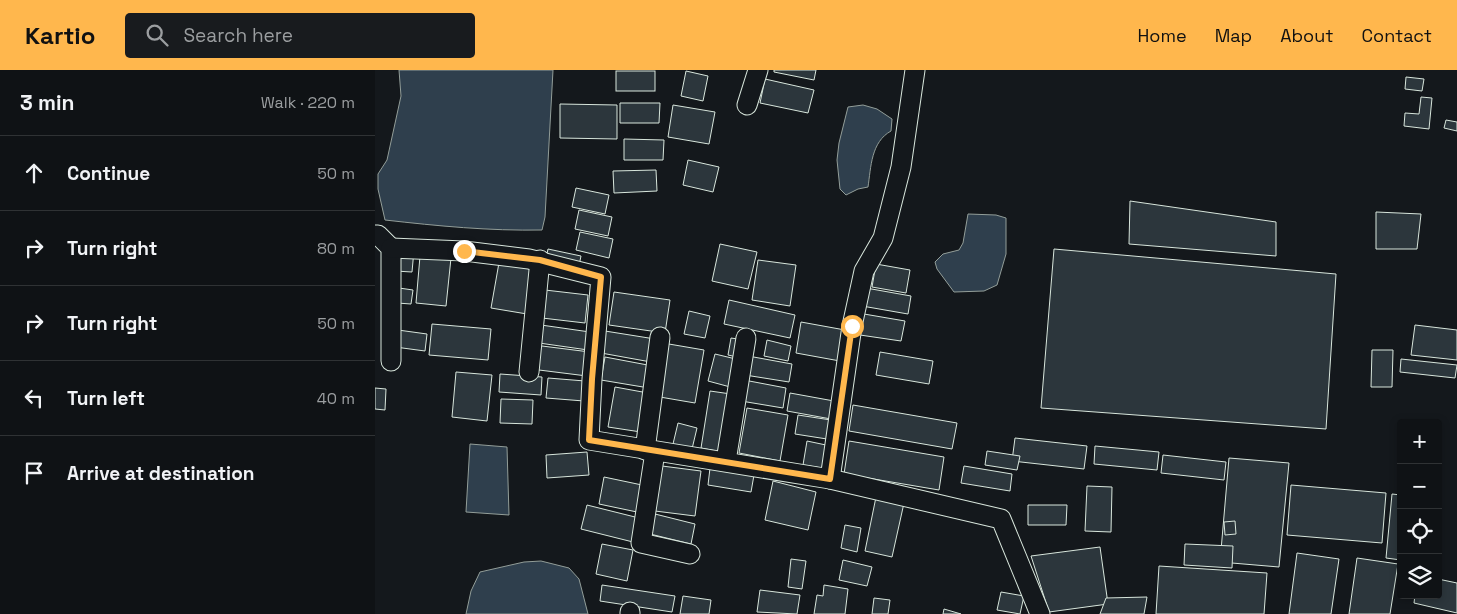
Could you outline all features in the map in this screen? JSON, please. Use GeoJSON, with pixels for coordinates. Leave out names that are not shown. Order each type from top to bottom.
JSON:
{"type":"FeatureCollection","features":[{"type":"Feature","properties":{"kind":"street"},"geometry":{"type":"LineString","coordinates":[[747,105],[758,70]]}},
{"type":"Feature","properties":{"kind":"street"},"geometry":{"type":"LineString","coordinates":[[830,479],[852,326],[864,271],[883,238],[901,167],[915,70]]}},
{"type":"Feature","properties":{"kind":"street"},"geometry":{"type":"LineString","coordinates":[[375,235],[378,235],[391,248],[464,251],[540,260],[601,277],[589,440],[830,479],[1001,519],[1040,614]]}},
{"type":"Feature","properties":{"kind":"street"},"geometry":{"type":"LineString","coordinates":[[391,248],[391,361]]}},
{"type":"Feature","properties":{"kind":"street"},"geometry":{"type":"LineString","coordinates":[[529,372],[540,260]]}},
{"type":"Feature","properties":{"kind":"street"},"geometry":{"type":"LineString","coordinates":[[660,337],[641,543],[690,554]]}},
{"type":"Feature","properties":{"kind":"street"},"geometry":{"type":"LineString","coordinates":[[726,461],[746,338]]}},
{"type":"Feature","properties":{"kind":"water"},"geometry":{"type":"Polygon","coordinates":[[[399,70],[553,70],[545,217],[542,230],[464,228],[385,220],[378,189],[378,174],[387,160],[401,96],[399,70]]]}},
{"type":"Feature","properties":{"kind":"water"},"geometry":{"type":"Polygon","coordinates":[[[863,105],[877,109],[892,119],[891,131],[884,136],[876,148],[871,163],[868,187],[858,189],[846,195],[840,189],[837,160],[839,143],[848,107],[863,105]]]}},
{"type":"Feature","properties":{"kind":"water"},"geometry":{"type":"Polygon","coordinates":[[[968,214],[996,215],[1006,218],[1006,254],[997,285],[984,291],[954,292],[937,269],[935,262],[943,254],[959,250],[963,243],[968,214]]]}},
{"type":"Feature","properties":{"kind":"water"},"geometry":{"type":"Polygon","coordinates":[[[470,444],[507,447],[509,515],[466,512],[470,444]]]}},
{"type":"Feature","properties":{"kind":"water"},"geometry":{"type":"Polygon","coordinates":[[[541,561],[569,568],[579,579],[588,614],[466,614],[471,591],[480,572],[524,562],[541,561]]]}},
{"type":"Feature","properties":{"kind":"building"},"geometry":{"type":"Polygon","coordinates":[[[774,70],[816,70],[814,80],[774,72],[774,70]]]}},
{"type":"Feature","properties":{"kind":"building"},"geometry":{"type":"Polygon","coordinates":[[[616,71],[655,71],[655,91],[616,91],[616,71]]]}},
{"type":"Feature","properties":{"kind":"building"},"geometry":{"type":"Polygon","coordinates":[[[686,71],[708,76],[703,101],[681,96],[686,71]]]}},
{"type":"Feature","properties":{"kind":"building"},"geometry":{"type":"Polygon","coordinates":[[[1406,77],[1424,79],[1422,91],[1405,89],[1406,77]]]}},
{"type":"Feature","properties":{"kind":"building"},"geometry":{"type":"Polygon","coordinates":[[[765,79],[814,90],[808,113],[760,103],[765,79]]]}},
{"type":"Feature","properties":{"kind":"building"},"geometry":{"type":"Polygon","coordinates":[[[1421,97],[1432,98],[1429,129],[1404,126],[1405,113],[1419,114],[1421,97]]]}},
{"type":"Feature","properties":{"kind":"building"},"geometry":{"type":"Polygon","coordinates":[[[620,103],[660,103],[659,123],[620,123],[620,103]]]}},
{"type":"Feature","properties":{"kind":"building"},"geometry":{"type":"Polygon","coordinates":[[[560,104],[617,105],[617,139],[560,138],[560,104]]]}},
{"type":"Feature","properties":{"kind":"building"},"geometry":{"type":"Polygon","coordinates":[[[673,105],[715,112],[709,144],[668,137],[673,105]]]}},
{"type":"Feature","properties":{"kind":"building"},"geometry":{"type":"Polygon","coordinates":[[[1446,120],[1457,122],[1457,131],[1444,128],[1446,120]]]}},
{"type":"Feature","properties":{"kind":"building"},"geometry":{"type":"Polygon","coordinates":[[[624,139],[664,140],[663,160],[624,160],[624,139]]]}},
{"type":"Feature","properties":{"kind":"building"},"geometry":{"type":"Polygon","coordinates":[[[688,160],[719,167],[713,192],[683,185],[688,160]]]}},
{"type":"Feature","properties":{"kind":"building"},"geometry":{"type":"Polygon","coordinates":[[[656,170],[657,191],[614,193],[613,171],[656,170]]]}},
{"type":"Feature","properties":{"kind":"building"},"geometry":{"type":"Polygon","coordinates":[[[576,188],[609,195],[605,214],[572,207],[576,188]]]}},
{"type":"Feature","properties":{"kind":"building"},"geometry":{"type":"Polygon","coordinates":[[[1130,201],[1276,222],[1276,256],[1129,244],[1130,201]]]}},
{"type":"Feature","properties":{"kind":"building"},"geometry":{"type":"Polygon","coordinates":[[[579,210],[612,217],[608,236],[575,229],[579,210]]]}},
{"type":"Feature","properties":{"kind":"building"},"geometry":{"type":"Polygon","coordinates":[[[1376,212],[1421,214],[1417,249],[1376,249],[1376,212]]]}},
{"type":"Feature","properties":{"kind":"building"},"geometry":{"type":"Polygon","coordinates":[[[580,232],[613,239],[609,258],[576,250],[580,232]]]}},
{"type":"Feature","properties":{"kind":"building"},"geometry":{"type":"Polygon","coordinates":[[[720,244],[757,252],[748,289],[712,281],[720,244]]]}},
{"type":"Feature","properties":{"kind":"building"},"geometry":{"type":"Polygon","coordinates":[[[397,248],[414,250],[412,272],[395,271],[397,248]]]}},
{"type":"Feature","properties":{"kind":"building"},"geometry":{"type":"Polygon","coordinates":[[[548,249],[581,256],[577,275],[544,268],[548,249]]]}},
{"type":"Feature","properties":{"kind":"building"},"geometry":{"type":"Polygon","coordinates":[[[1054,249],[1336,274],[1326,429],[1041,408],[1054,249]]]}},
{"type":"Feature","properties":{"kind":"building"},"geometry":{"type":"Polygon","coordinates":[[[420,256],[451,258],[446,306],[416,303],[420,256]]]}},
{"type":"Feature","properties":{"kind":"building"},"geometry":{"type":"Polygon","coordinates":[[[500,257],[535,263],[527,314],[491,308],[500,257]]]}},
{"type":"Feature","properties":{"kind":"building"},"geometry":{"type":"Polygon","coordinates":[[[758,260],[796,265],[790,306],[752,300],[758,260]]]}},
{"type":"Feature","properties":{"kind":"building"},"geometry":{"type":"Polygon","coordinates":[[[876,264],[910,270],[906,293],[872,287],[876,264]]]}},
{"type":"Feature","properties":{"kind":"building"},"geometry":{"type":"Polygon","coordinates":[[[399,288],[413,290],[411,304],[397,303],[399,288]]]}},
{"type":"Feature","properties":{"kind":"building"},"geometry":{"type":"Polygon","coordinates":[[[866,288],[911,296],[908,314],[862,306],[866,288]]]}},
{"type":"Feature","properties":{"kind":"building"},"geometry":{"type":"Polygon","coordinates":[[[545,290],[588,295],[585,323],[542,318],[545,290]]]}},
{"type":"Feature","properties":{"kind":"building"},"geometry":{"type":"Polygon","coordinates":[[[614,292],[670,300],[665,333],[609,325],[614,292]]]}},
{"type":"Feature","properties":{"kind":"building"},"geometry":{"type":"Polygon","coordinates":[[[729,300],[795,315],[790,338],[724,324],[729,300]]]}},
{"type":"Feature","properties":{"kind":"building"},"geometry":{"type":"Polygon","coordinates":[[[689,311],[710,316],[705,338],[684,334],[689,311]]]}},
{"type":"Feature","properties":{"kind":"building"},"geometry":{"type":"Polygon","coordinates":[[[864,314],[905,321],[901,341],[860,335],[864,314]]]}},
{"type":"Feature","properties":{"kind":"building"},"geometry":{"type":"Polygon","coordinates":[[[801,322],[845,330],[840,361],[796,353],[801,322]]]}},
{"type":"Feature","properties":{"kind":"building"},"geometry":{"type":"Polygon","coordinates":[[[432,324],[491,329],[488,360],[429,355],[432,324]]]}},
{"type":"Feature","properties":{"kind":"building"},"geometry":{"type":"Polygon","coordinates":[[[541,325],[590,332],[588,350],[539,343],[541,325]]]}},
{"type":"Feature","properties":{"kind":"building"},"geometry":{"type":"Polygon","coordinates":[[[1415,325],[1457,330],[1457,360],[1411,355],[1415,325]]]}},
{"type":"Feature","properties":{"kind":"building"},"geometry":{"type":"Polygon","coordinates":[[[398,330],[427,334],[425,351],[395,347],[398,330]]]}},
{"type":"Feature","properties":{"kind":"building"},"geometry":{"type":"Polygon","coordinates":[[[605,331],[655,339],[651,362],[601,353],[605,331]]]}},
{"type":"Feature","properties":{"kind":"building"},"geometry":{"type":"Polygon","coordinates":[[[731,338],[744,340],[741,358],[728,355],[731,338]]]}},
{"type":"Feature","properties":{"kind":"building"},"geometry":{"type":"Polygon","coordinates":[[[767,340],[791,346],[788,361],[764,356],[767,340]]]}},
{"type":"Feature","properties":{"kind":"building"},"geometry":{"type":"Polygon","coordinates":[[[663,343],[704,350],[695,403],[654,396],[663,343]]]}},
{"type":"Feature","properties":{"kind":"building"},"geometry":{"type":"Polygon","coordinates":[[[534,345],[590,352],[587,376],[531,369],[534,345]]]}},
{"type":"Feature","properties":{"kind":"building"},"geometry":{"type":"Polygon","coordinates":[[[1372,350],[1393,350],[1392,387],[1371,387],[1372,350]]]}},
{"type":"Feature","properties":{"kind":"building"},"geometry":{"type":"Polygon","coordinates":[[[880,352],[933,361],[929,384],[876,375],[880,352]]]}},
{"type":"Feature","properties":{"kind":"building"},"geometry":{"type":"Polygon","coordinates":[[[715,354],[740,360],[734,388],[708,381],[715,354]]]}},
{"type":"Feature","properties":{"kind":"building"},"geometry":{"type":"Polygon","coordinates":[[[748,356],[792,364],[789,382],[745,375],[748,356]]]}},
{"type":"Feature","properties":{"kind":"building"},"geometry":{"type":"Polygon","coordinates":[[[605,357],[653,366],[649,388],[601,380],[605,357]]]}},
{"type":"Feature","properties":{"kind":"building"},"geometry":{"type":"Polygon","coordinates":[[[1401,359],[1457,365],[1455,378],[1400,372],[1401,359]]]}},
{"type":"Feature","properties":{"kind":"building"},"geometry":{"type":"Polygon","coordinates":[[[456,372],[492,375],[487,421],[452,417],[456,372]]]}},
{"type":"Feature","properties":{"kind":"building"},"geometry":{"type":"Polygon","coordinates":[[[500,374],[542,377],[541,395],[499,392],[500,374]]]}},
{"type":"Feature","properties":{"kind":"building"},"geometry":{"type":"Polygon","coordinates":[[[548,378],[585,381],[584,401],[546,398],[548,378]]]}},
{"type":"Feature","properties":{"kind":"building"},"geometry":{"type":"Polygon","coordinates":[[[744,380],[786,388],[783,408],[741,401],[744,380]]]}},
{"type":"Feature","properties":{"kind":"building"},"geometry":{"type":"Polygon","coordinates":[[[615,387],[648,393],[641,432],[608,427],[615,387]]]}},
{"type":"Feature","properties":{"kind":"building"},"geometry":{"type":"Polygon","coordinates":[[[375,388],[386,389],[385,410],[375,409],[375,388]]]}},
{"type":"Feature","properties":{"kind":"building"},"geometry":{"type":"Polygon","coordinates":[[[710,391],[731,394],[722,452],[701,448],[710,391]]]}},
{"type":"Feature","properties":{"kind":"building"},"geometry":{"type":"Polygon","coordinates":[[[790,393],[834,401],[831,419],[787,411],[790,393]]]}},
{"type":"Feature","properties":{"kind":"building"},"geometry":{"type":"Polygon","coordinates":[[[501,399],[533,400],[532,424],[500,423],[501,399]]]}},
{"type":"Feature","properties":{"kind":"building"},"geometry":{"type":"Polygon","coordinates":[[[853,405],[957,423],[952,449],[849,431],[853,405]]]}},
{"type":"Feature","properties":{"kind":"building"},"geometry":{"type":"Polygon","coordinates":[[[747,408],[788,415],[780,461],[739,453],[747,408]]]}},
{"type":"Feature","properties":{"kind":"building"},"geometry":{"type":"Polygon","coordinates":[[[798,415],[831,420],[827,439],[795,434],[798,415]]]}},
{"type":"Feature","properties":{"kind":"building"},"geometry":{"type":"Polygon","coordinates":[[[678,423],[697,428],[692,449],[673,444],[678,423]]]}},
{"type":"Feature","properties":{"kind":"building"},"geometry":{"type":"Polygon","coordinates":[[[1015,438],[1087,446],[1084,469],[1012,461],[1015,438]]]}},
{"type":"Feature","properties":{"kind":"building"},"geometry":{"type":"Polygon","coordinates":[[[807,441],[826,445],[822,468],[803,465],[807,441]]]}},
{"type":"Feature","properties":{"kind":"building"},"geometry":{"type":"Polygon","coordinates":[[[849,441],[944,457],[939,490],[844,474],[849,441]]]}},
{"type":"Feature","properties":{"kind":"building"},"geometry":{"type":"Polygon","coordinates":[[[1095,446],[1159,452],[1157,470],[1094,464],[1095,446]]]}},
{"type":"Feature","properties":{"kind":"building"},"geometry":{"type":"Polygon","coordinates":[[[987,451],[1020,456],[1017,470],[985,465],[987,451]]]}},
{"type":"Feature","properties":{"kind":"building"},"geometry":{"type":"Polygon","coordinates":[[[587,452],[589,475],[547,478],[546,455],[587,452]]]}},
{"type":"Feature","properties":{"kind":"building"},"geometry":{"type":"Polygon","coordinates":[[[1163,455],[1226,462],[1224,480],[1161,473],[1163,455]]]}},
{"type":"Feature","properties":{"kind":"building"},"geometry":{"type":"Polygon","coordinates":[[[1229,458],[1289,463],[1279,567],[1220,562],[1229,458]]]}},
{"type":"Feature","properties":{"kind":"building"},"geometry":{"type":"Polygon","coordinates":[[[662,466],[701,471],[695,516],[655,511],[662,466]]]}},
{"type":"Feature","properties":{"kind":"building"},"geometry":{"type":"Polygon","coordinates":[[[964,466],[1012,474],[1010,491],[961,483],[964,466]]]}},
{"type":"Feature","properties":{"kind":"building"},"geometry":{"type":"Polygon","coordinates":[[[710,468],[754,475],[751,492],[708,485],[710,468]]]}},
{"type":"Feature","properties":{"kind":"building"},"geometry":{"type":"Polygon","coordinates":[[[604,477],[642,485],[637,512],[599,504],[604,477]]]}},
{"type":"Feature","properties":{"kind":"building"},"geometry":{"type":"Polygon","coordinates":[[[773,481],[816,492],[808,530],[765,520],[773,481]]]}},
{"type":"Feature","properties":{"kind":"building"},"geometry":{"type":"Polygon","coordinates":[[[1291,485],[1386,493],[1382,543],[1287,535],[1291,485]]]}},
{"type":"Feature","properties":{"kind":"building"},"geometry":{"type":"Polygon","coordinates":[[[1087,486],[1112,487],[1111,532],[1085,531],[1087,486]]]}},
{"type":"Feature","properties":{"kind":"building"},"geometry":{"type":"Polygon","coordinates":[[[1392,494],[1397,495],[1397,559],[1386,558],[1392,494]]]}},
{"type":"Feature","properties":{"kind":"building"},"geometry":{"type":"Polygon","coordinates":[[[876,497],[904,503],[892,557],[865,551],[876,497]]]}},
{"type":"Feature","properties":{"kind":"building"},"geometry":{"type":"Polygon","coordinates":[[[587,505],[639,518],[633,542],[581,529],[587,505]]]}},
{"type":"Feature","properties":{"kind":"building"},"geometry":{"type":"Polygon","coordinates":[[[1028,505],[1067,505],[1066,525],[1028,525],[1028,505]]]}},
{"type":"Feature","properties":{"kind":"building"},"geometry":{"type":"Polygon","coordinates":[[[655,514],[695,524],[691,544],[650,534],[655,514]]]}},
{"type":"Feature","properties":{"kind":"building"},"geometry":{"type":"Polygon","coordinates":[[[1235,521],[1236,534],[1225,535],[1224,522],[1235,521]]]}},
{"type":"Feature","properties":{"kind":"building"},"geometry":{"type":"Polygon","coordinates":[[[845,525],[861,528],[857,552],[841,548],[845,525]]]}},
{"type":"Feature","properties":{"kind":"building"},"geometry":{"type":"Polygon","coordinates":[[[602,544],[633,550],[627,581],[596,574],[602,544]]]}},
{"type":"Feature","properties":{"kind":"building"},"geometry":{"type":"Polygon","coordinates":[[[1185,544],[1233,546],[1232,568],[1184,565],[1185,544]]]}},
{"type":"Feature","properties":{"kind":"building"},"geometry":{"type":"Polygon","coordinates":[[[1100,547],[1108,604],[1049,612],[1031,556],[1100,547]]]}},
{"type":"Feature","properties":{"kind":"building"},"geometry":{"type":"Polygon","coordinates":[[[1297,553],[1339,559],[1331,614],[1289,614],[1297,553]]]}},
{"type":"Feature","properties":{"kind":"building"},"geometry":{"type":"Polygon","coordinates":[[[1357,558],[1397,564],[1390,614],[1349,614],[1357,558]]]}},
{"type":"Feature","properties":{"kind":"building"},"geometry":{"type":"Polygon","coordinates":[[[791,559],[806,561],[802,589],[788,587],[791,559]]]}},
{"type":"Feature","properties":{"kind":"building"},"geometry":{"type":"Polygon","coordinates":[[[843,560],[872,567],[867,586],[839,580],[843,560]]]}},
{"type":"Feature","properties":{"kind":"building"},"geometry":{"type":"Polygon","coordinates":[[[1159,566],[1267,573],[1264,614],[1156,614],[1159,566]]]}},
{"type":"Feature","properties":{"kind":"building"},"geometry":{"type":"Polygon","coordinates":[[[1442,580],[1457,583],[1457,613],[1414,603],[1414,599],[1442,599],[1442,580]]]}},
{"type":"Feature","properties":{"kind":"building"},"geometry":{"type":"Polygon","coordinates":[[[602,585],[675,596],[672,612],[600,601],[602,585]]]}},
{"type":"Feature","properties":{"kind":"building"},"geometry":{"type":"Polygon","coordinates":[[[824,585],[848,589],[845,614],[814,614],[817,595],[823,596],[824,585]]]}},
{"type":"Feature","properties":{"kind":"building"},"geometry":{"type":"Polygon","coordinates":[[[760,590],[800,595],[797,614],[757,612],[760,590]]]}},
{"type":"Feature","properties":{"kind":"building"},"geometry":{"type":"Polygon","coordinates":[[[1001,592],[1024,596],[1020,614],[997,610],[1001,592]]]}},
{"type":"Feature","properties":{"kind":"building"},"geometry":{"type":"Polygon","coordinates":[[[683,596],[711,600],[709,614],[680,614],[683,596]]]}},
{"type":"Feature","properties":{"kind":"building"},"geometry":{"type":"Polygon","coordinates":[[[1147,597],[1144,614],[1100,614],[1106,598],[1147,597]]]}},
{"type":"Feature","properties":{"kind":"building"},"geometry":{"type":"Polygon","coordinates":[[[874,598],[890,600],[888,614],[872,614],[874,598]]]}},
{"type":"Feature","properties":{"kind":"building"},"geometry":{"type":"Polygon","coordinates":[[[944,609],[961,614],[943,614],[944,609]]]}},
{"type":"Feature","properties":{"kind":"route"},"geometry":{"type":"LineString","coordinates":[[464,251],[540,260],[601,277],[589,440],[830,479],[852,326]]}}]}
